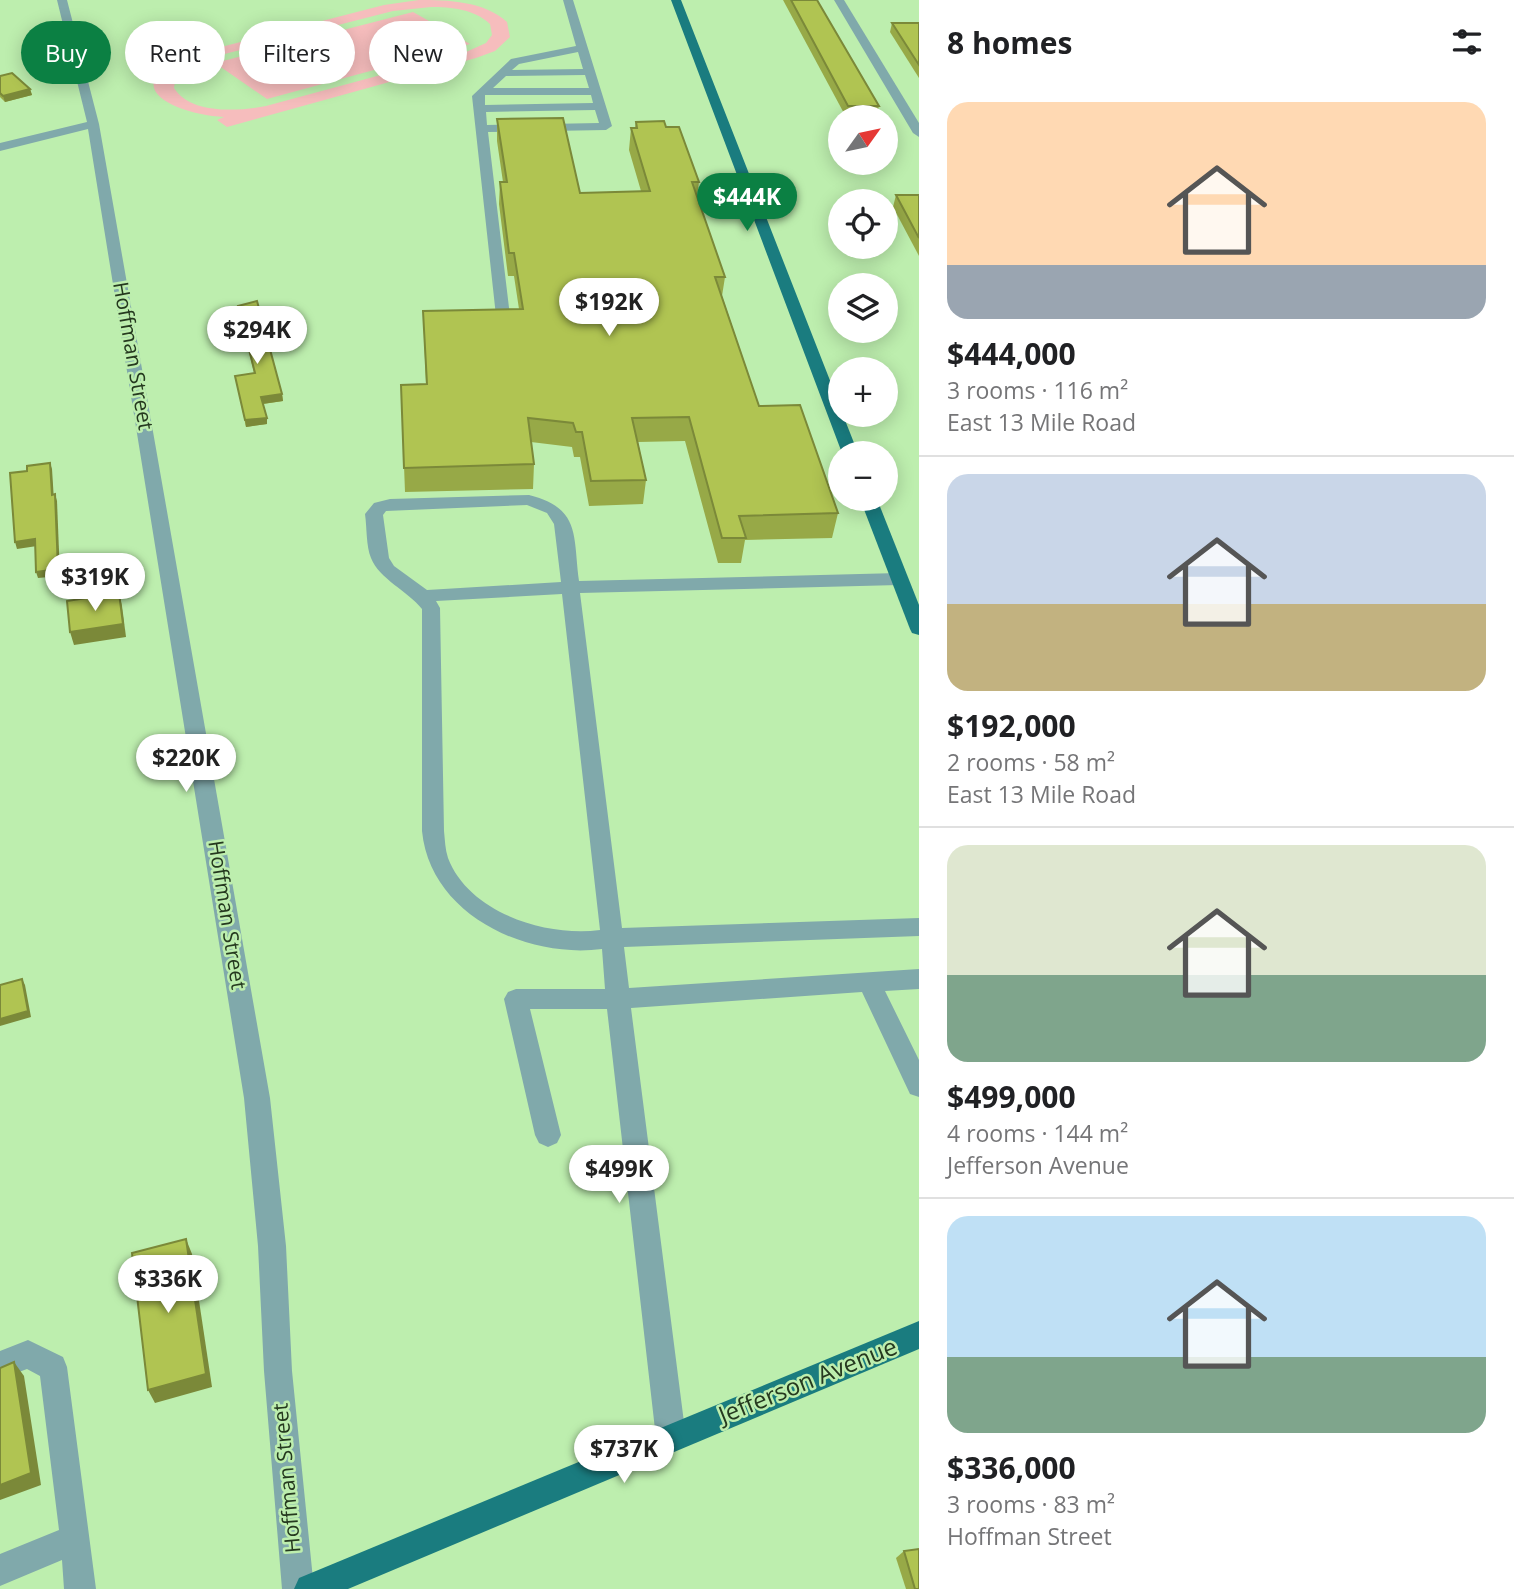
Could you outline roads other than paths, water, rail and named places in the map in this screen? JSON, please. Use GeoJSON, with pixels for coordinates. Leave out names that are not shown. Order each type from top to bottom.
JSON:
{"type":"FeatureCollection","features":[{"type":"Feature","properties":{"kind":"main road"},"geometry":{"type":"LineString","coordinates":[[676,0],[845,441]]}},
{"type":"Feature","properties":{"kind":"main road"},"geometry":{"type":"LineString","coordinates":[[873,511],[919,629]]}},
{"type":"Feature","properties":{"kind":"main road","name":"Jefferson Avenue"},"geometry":{"type":"LineString","coordinates":[[310,1589],[919,1335]]}},
{"type":"Feature","properties":{"kind":"street","name":"Hoffman Street"},"geometry":{"type":"LineString","coordinates":[[62,0],[93,124],[257,1098],[298,1589]]}},
{"type":"Feature","properties":{"kind":"street"},"geometry":{"type":"LineString","coordinates":[[482,129],[606,126],[568,0]]}},
{"type":"Feature","properties":{"kind":"street"},"geometry":{"type":"LineString","coordinates":[[839,0],[919,133]]}},
{"type":"Feature","properties":{"kind":"street"},"geometry":{"type":"LineString","coordinates":[[503,316],[478,96],[516,61],[582,48]]}},
{"type":"Feature","properties":{"kind":"street"},"geometry":{"type":"LineString","coordinates":[[503,73],[589,72]]}},
{"type":"Feature","properties":{"kind":"street"},"geometry":{"type":"LineString","coordinates":[[483,92],[595,90]]}},
{"type":"Feature","properties":{"kind":"street"},"geometry":{"type":"LineString","coordinates":[[480,109],[600,106]]}},
{"type":"Feature","properties":{"kind":"street"},"geometry":{"type":"LineString","coordinates":[[0,148],[93,124]]}},
{"type":"Feature","properties":{"kind":"street"},"geometry":{"type":"LineString","coordinates":[[671,1438],[618,999],[616,968],[612,938],[572,588],[563,524],[553,509],[529,500],[390,504],[380,507],[374,514],[380,558],[388,570],[421,596],[431,608],[433,831],[436,856],[448,879],[478,910],[518,929],[569,942],[612,938],[919,927]]}},
{"type":"Feature","properties":{"kind":"street"},"geometry":{"type":"LineString","coordinates":[[421,596],[572,588],[899,579]]}},
{"type":"Feature","properties":{"kind":"street"},"geometry":{"type":"LineString","coordinates":[[548,1135],[516,999],[618,999],[919,979]]}},
{"type":"Feature","properties":{"kind":"street"},"geometry":{"type":"LineString","coordinates":[[869,982],[919,1086]]}},
{"type":"Feature","properties":{"kind":"street"},"geometry":{"type":"LineString","coordinates":[[0,1365],[28,1354],[53,1367],[80,1589]]}},
{"type":"Feature","properties":{"kind":"street"},"geometry":{"type":"LineString","coordinates":[[0,1570],[76,1539]]}}]}
